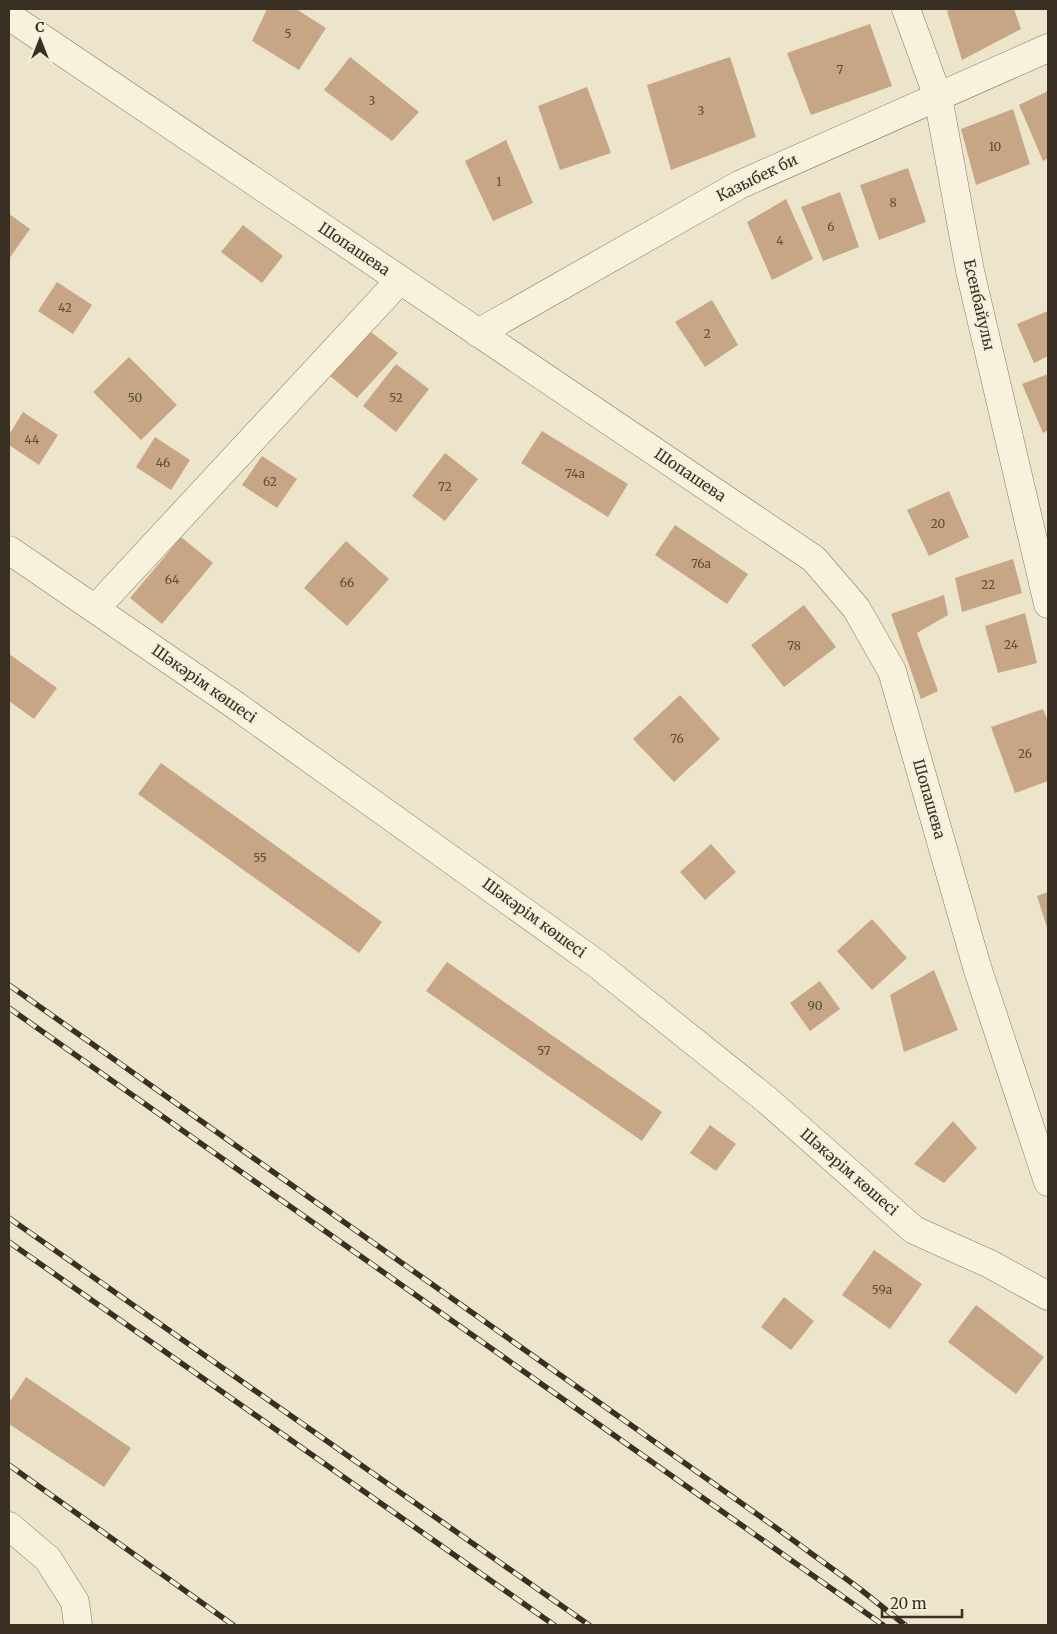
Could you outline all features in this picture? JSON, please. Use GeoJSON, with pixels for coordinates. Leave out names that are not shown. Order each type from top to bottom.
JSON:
{"type":"FeatureCollection","features":[{"type":"Feature","properties":{"kind":"street","name":"Есенбайулы"},"geometry":{"type":"LineString","coordinates":[[906,9],[938,97],[970,271],[1048,604]]}},
{"type":"Feature","properties":{"kind":"street","name":"Шопашева"},"geometry":{"type":"LineString","coordinates":[[9,16],[814,559],[856,608],[892,672],[977,967],[1048,1182]]}},
{"type":"Feature","properties":{"kind":"street","name":"Казыбек би"},"geometry":{"type":"LineString","coordinates":[[478,332],[738,185],[1048,48]]}},
{"type":"Feature","properties":{"kind":"street"},"geometry":{"type":"LineString","coordinates":[[95,609],[400,280]]}},
{"type":"Feature","properties":{"kind":"street","name":"Шәкәрім көшесі"},"geometry":{"type":"LineString","coordinates":[[9,550],[235,705],[598,964],[767,1100],[914,1230],[990,1264],[1048,1296]]}},
{"type":"Feature","properties":{"kind":"street"},"geometry":{"type":"LineString","coordinates":[[9,1526],[48,1558],[75,1602],[78,1625]]}},
{"type":"Feature","properties":{"kind":"building"},"geometry":{"type":"Polygon","coordinates":[[[267,9],[296,9],[326,28],[299,70],[252,41],[267,9]]]}},
{"type":"Feature","properties":{"kind":"building"},"geometry":{"type":"Polygon","coordinates":[[[951,9],[1014,9],[1021,29],[962,60],[947,11],[951,9]]]}},
{"type":"Feature","properties":{"kind":"building"},"geometry":{"type":"Polygon","coordinates":[[[870,24],[892,86],[811,115],[787,53],[870,24]]]}},
{"type":"Feature","properties":{"kind":"building"},"geometry":{"type":"Polygon","coordinates":[[[350,57],[419,112],[392,141],[324,90],[350,57]]]}},
{"type":"Feature","properties":{"kind":"building"},"geometry":{"type":"Polygon","coordinates":[[[730,57],[756,137],[671,170],[647,85],[730,57]]]}},
{"type":"Feature","properties":{"kind":"building"},"geometry":{"type":"Polygon","coordinates":[[[587,87],[611,153],[560,170],[538,106],[587,87]]]}},
{"type":"Feature","properties":{"kind":"building"},"geometry":{"type":"Polygon","coordinates":[[[1048,91],[1048,158],[1043,161],[1019,105],[1048,91]]]}},
{"type":"Feature","properties":{"kind":"building"},"geometry":{"type":"Polygon","coordinates":[[[1013,109],[1030,164],[976,185],[961,129],[1013,109]]]}},
{"type":"Feature","properties":{"kind":"building"},"geometry":{"type":"Polygon","coordinates":[[[506,140],[533,203],[493,221],[465,161],[506,140]]]}},
{"type":"Feature","properties":{"kind":"building"},"geometry":{"type":"Polygon","coordinates":[[[908,168],[926,222],[879,240],[860,185],[908,168]]]}},
{"type":"Feature","properties":{"kind":"building"},"geometry":{"type":"Polygon","coordinates":[[[840,192],[859,247],[823,261],[801,207],[840,192]]]}},
{"type":"Feature","properties":{"kind":"building"},"geometry":{"type":"Polygon","coordinates":[[[786,199],[813,259],[772,280],[747,222],[786,199]]]}},
{"type":"Feature","properties":{"kind":"building"},"geometry":{"type":"Polygon","coordinates":[[[9,214],[30,229],[9,259],[9,214]]]}},
{"type":"Feature","properties":{"kind":"building"},"geometry":{"type":"Polygon","coordinates":[[[243,225],[283,256],[262,283],[221,252],[243,225]]]}},
{"type":"Feature","properties":{"kind":"building"},"geometry":{"type":"Polygon","coordinates":[[[57,282],[92,305],[73,334],[38,311],[57,282]]]}},
{"type":"Feature","properties":{"kind":"building"},"geometry":{"type":"Polygon","coordinates":[[[712,300],[738,345],[705,367],[675,322],[712,300]]]}},
{"type":"Feature","properties":{"kind":"building"},"geometry":{"type":"Polygon","coordinates":[[[1048,311],[1048,356],[1034,363],[1017,324],[1048,311]]]}},
{"type":"Feature","properties":{"kind":"building"},"geometry":{"type":"Polygon","coordinates":[[[362,325],[398,353],[357,398],[325,372],[362,325]]]}},
{"type":"Feature","properties":{"kind":"building"},"geometry":{"type":"Polygon","coordinates":[[[129,357],[177,405],[141,440],[93,392],[129,357]]]}},
{"type":"Feature","properties":{"kind":"building"},"geometry":{"type":"Polygon","coordinates":[[[396,364],[429,389],[396,432],[363,406],[396,364]]]}},
{"type":"Feature","properties":{"kind":"building"},"geometry":{"type":"Polygon","coordinates":[[[1048,374],[1048,430],[1043,433],[1022,384],[1048,374]]]}},
{"type":"Feature","properties":{"kind":"building"},"geometry":{"type":"Polygon","coordinates":[[[23,412],[58,435],[39,465],[9,445],[9,435],[23,412]]]}},
{"type":"Feature","properties":{"kind":"building"},"geometry":{"type":"Polygon","coordinates":[[[542,431],[628,484],[608,517],[521,463],[542,431]]]}},
{"type":"Feature","properties":{"kind":"building"},"geometry":{"type":"Polygon","coordinates":[[[155,437],[190,460],[171,490],[136,467],[155,437]]]}},
{"type":"Feature","properties":{"kind":"building"},"geometry":{"type":"Polygon","coordinates":[[[445,453],[478,479],[445,521],[412,496],[445,453]]]}},
{"type":"Feature","properties":{"kind":"building"},"geometry":{"type":"Polygon","coordinates":[[[262,456],[297,479],[277,508],[242,485],[262,456]]]}},
{"type":"Feature","properties":{"kind":"building"},"geometry":{"type":"Polygon","coordinates":[[[949,491],[969,537],[929,556],[907,510],[949,491]]]}},
{"type":"Feature","properties":{"kind":"building"},"geometry":{"type":"Polygon","coordinates":[[[675,525],[748,574],[727,604],[655,555],[675,525]]]}},
{"type":"Feature","properties":{"kind":"building"},"geometry":{"type":"Polygon","coordinates":[[[181,537],[213,563],[162,624],[130,598],[181,537]]]}},
{"type":"Feature","properties":{"kind":"building"},"geometry":{"type":"Polygon","coordinates":[[[346,541],[389,579],[347,626],[304,588],[346,541]]]}},
{"type":"Feature","properties":{"kind":"building"},"geometry":{"type":"Polygon","coordinates":[[[1013,559],[1022,593],[962,612],[955,578],[1013,559]]]}},
{"type":"Feature","properties":{"kind":"building"},"geometry":{"type":"Polygon","coordinates":[[[944,595],[948,615],[917,633],[938,691],[921,699],[891,614],[944,595]]]}},
{"type":"Feature","properties":{"kind":"building"},"geometry":{"type":"Polygon","coordinates":[[[804,605],[836,647],[784,687],[751,645],[804,605]]]}},
{"type":"Feature","properties":{"kind":"building"},"geometry":{"type":"Polygon","coordinates":[[[1025,613],[1037,663],[998,673],[985,626],[1025,613]]]}},
{"type":"Feature","properties":{"kind":"building"},"geometry":{"type":"Polygon","coordinates":[[[9,654],[57,688],[34,719],[9,701],[9,654]]]}},
{"type":"Feature","properties":{"kind":"building"},"geometry":{"type":"Polygon","coordinates":[[[680,695],[720,739],[674,782],[633,739],[680,695]]]}},
{"type":"Feature","properties":{"kind":"building"},"geometry":{"type":"Polygon","coordinates":[[[1043,709],[1048,721],[1048,781],[1015,793],[991,727],[1043,709]]]}},
{"type":"Feature","properties":{"kind":"building"},"geometry":{"type":"Polygon","coordinates":[[[161,763],[382,922],[359,953],[138,794],[161,763]]]}},
{"type":"Feature","properties":{"kind":"building"},"geometry":{"type":"Polygon","coordinates":[[[711,844],[736,872],[705,900],[680,872],[711,844]]]}},
{"type":"Feature","properties":{"kind":"building"},"geometry":{"type":"Polygon","coordinates":[[[1048,892],[1048,931],[1037,896],[1048,892]]]}},
{"type":"Feature","properties":{"kind":"building"},"geometry":{"type":"Polygon","coordinates":[[[872,919],[907,958],[872,990],[837,951],[872,919]]]}},
{"type":"Feature","properties":{"kind":"building"},"geometry":{"type":"Polygon","coordinates":[[[447,962],[662,1112],[642,1141],[426,991],[447,962]]]}},
{"type":"Feature","properties":{"kind":"building"},"geometry":{"type":"Polygon","coordinates":[[[934,970],[958,1030],[904,1052],[890,995],[934,970]]]}},
{"type":"Feature","properties":{"kind":"building"},"geometry":{"type":"Polygon","coordinates":[[[820,981],[840,1009],[810,1031],[790,1003],[820,981]]]}},
{"type":"Feature","properties":{"kind":"building"},"geometry":{"type":"Polygon","coordinates":[[[953,1121],[977,1148],[944,1183],[914,1164],[953,1121]]]}},
{"type":"Feature","properties":{"kind":"building"},"geometry":{"type":"Polygon","coordinates":[[[710,1125],[736,1144],[716,1171],[690,1153],[710,1125]]]}},
{"type":"Feature","properties":{"kind":"building"},"geometry":{"type":"Polygon","coordinates":[[[874,1250],[922,1284],[890,1329],[842,1295],[874,1250]]]}},
{"type":"Feature","properties":{"kind":"building"},"geometry":{"type":"Polygon","coordinates":[[[784,1297],[814,1321],[791,1350],[761,1327],[784,1297]]]}},
{"type":"Feature","properties":{"kind":"building"},"geometry":{"type":"Polygon","coordinates":[[[976,1305],[1044,1357],[1016,1394],[948,1342],[976,1305]]]}},
{"type":"Feature","properties":{"kind":"building"},"geometry":{"type":"Polygon","coordinates":[[[26,1377],[131,1448],[104,1487],[9,1424],[9,1403],[26,1377]]]}},
{"type":"Feature","properties":{"kind":"railway"},"geometry":{"type":"LineString","coordinates":[[9,985],[775,1527],[860,1589],[905,1625]]}},
{"type":"Feature","properties":{"kind":"railway"},"geometry":{"type":"LineString","coordinates":[[9,1008],[883,1625]]}},
{"type":"Feature","properties":{"kind":"railway"},"geometry":{"type":"LineString","coordinates":[[9,1218],[589,1625]]}},
{"type":"Feature","properties":{"kind":"railway"},"geometry":{"type":"LineString","coordinates":[[9,1242],[554,1625]]}},
{"type":"Feature","properties":{"kind":"railway"},"geometry":{"type":"LineString","coordinates":[[9,1465],[233,1625]]}}]}
